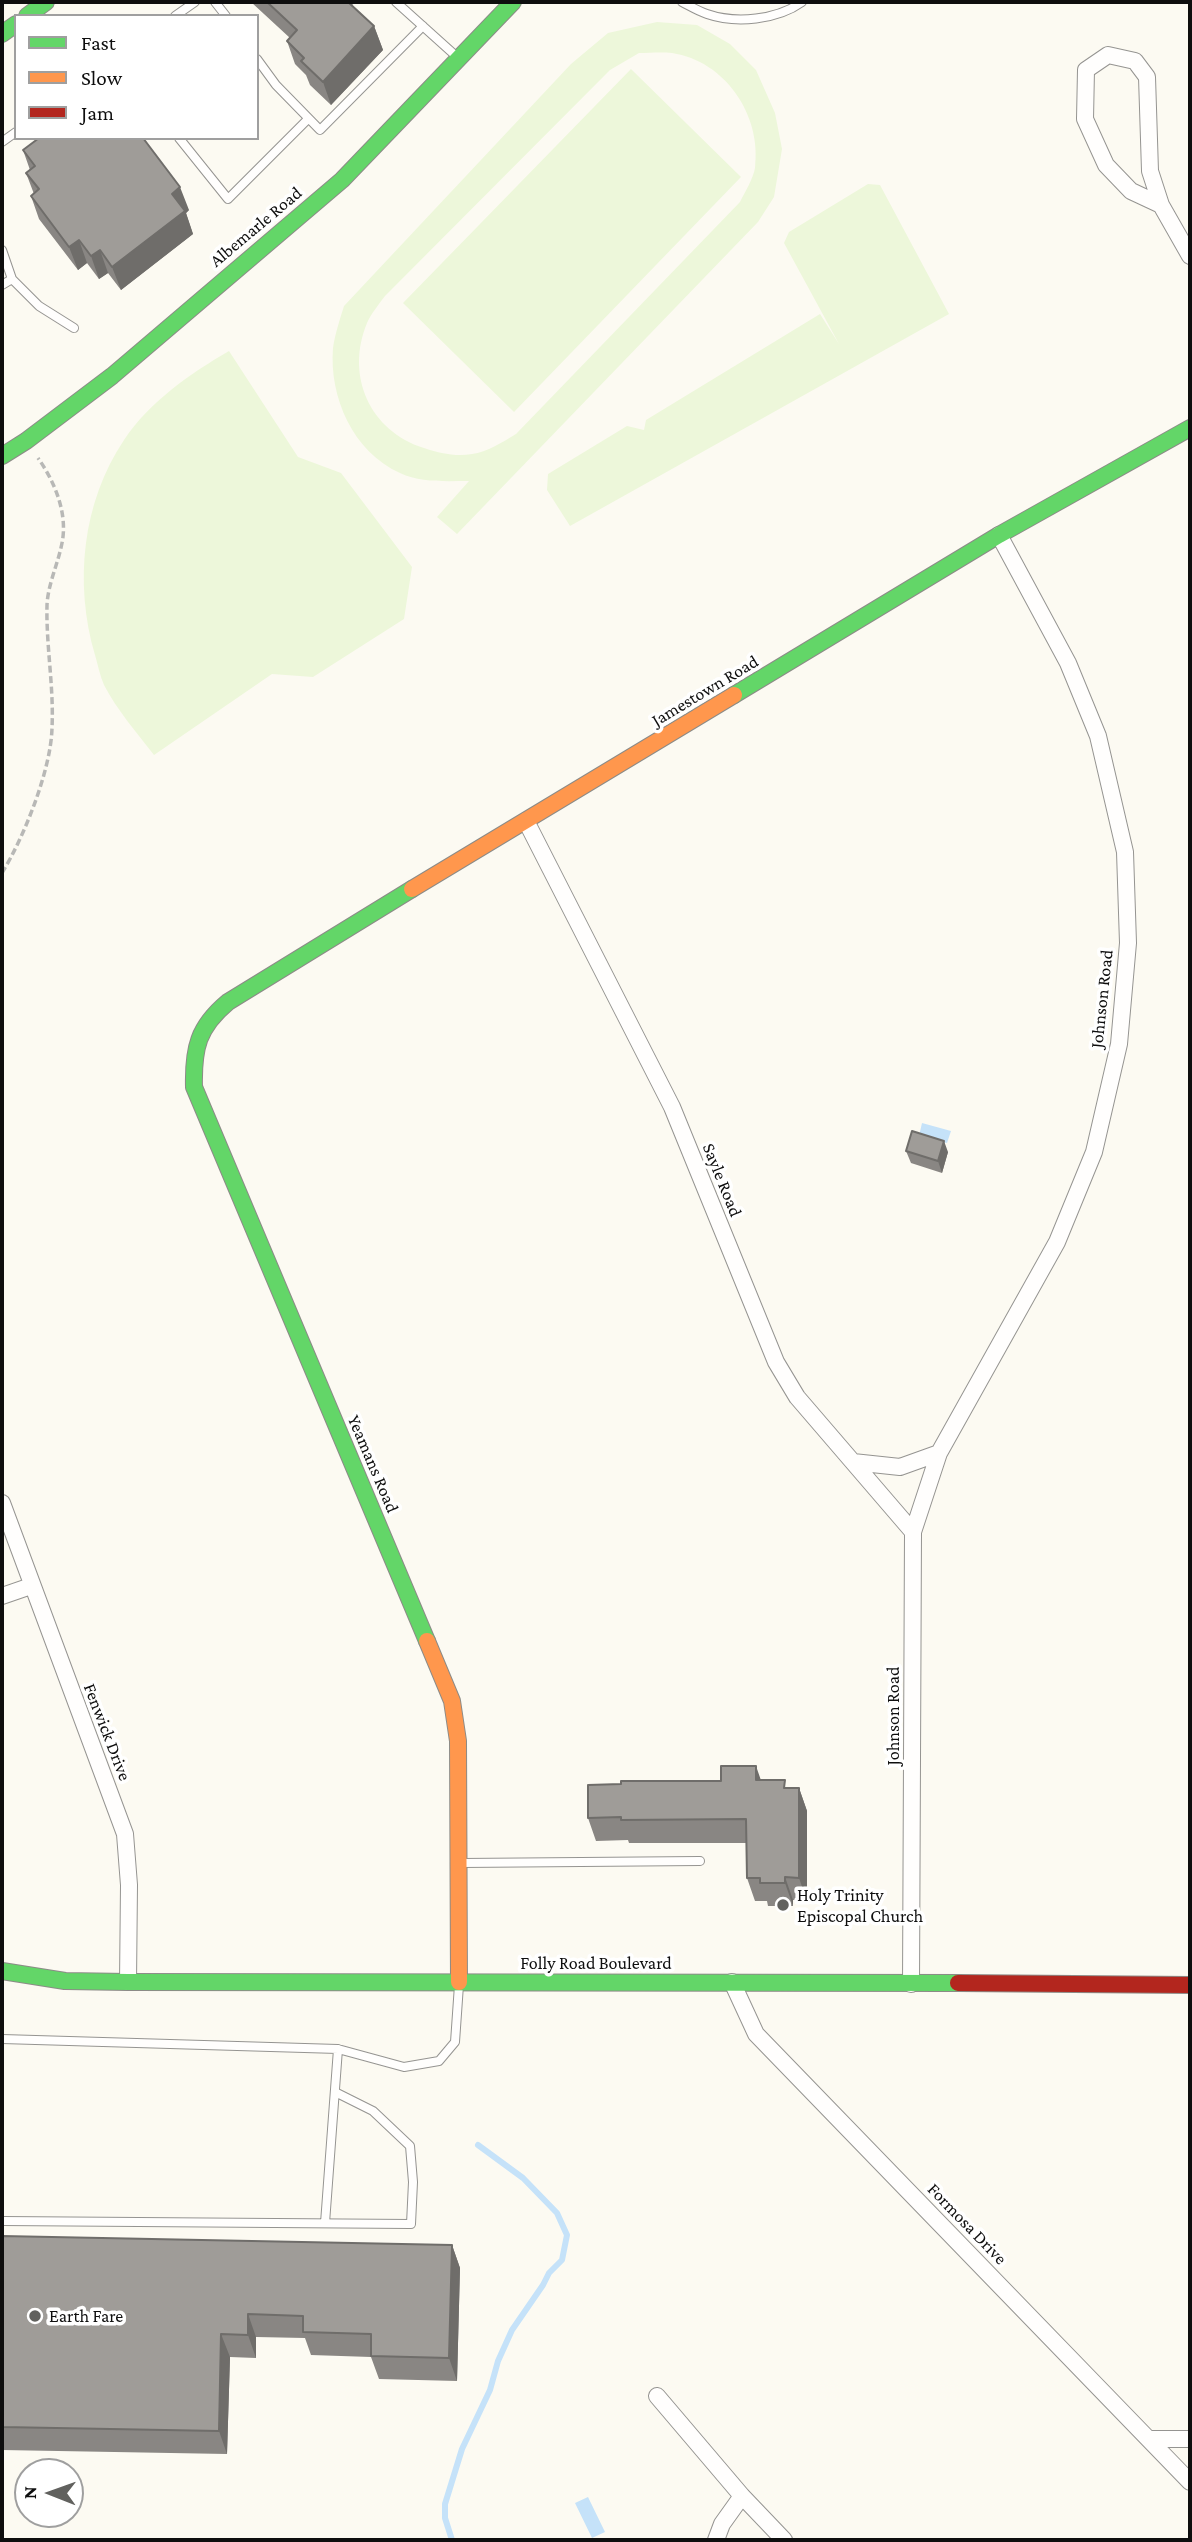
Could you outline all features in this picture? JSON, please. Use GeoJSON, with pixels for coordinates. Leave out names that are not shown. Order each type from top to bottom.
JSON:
{"type":"FeatureCollection","features":[{"type":"Feature","properties":{"kind":"street"},"geometry":{"type":"LineString","coordinates":[[30,14],[46,2]]}},
{"type":"Feature","properties":{"kind":"street","name":"Albemarle Road"},"geometry":{"type":"LineString","coordinates":[[2,456],[26,441],[111,376],[342,180],[503,8]]}},
{"type":"Feature","properties":{"kind":"street"},"geometry":{"type":"LineString","coordinates":[[1161,205],[1131,191],[1105,165],[1085,119],[1086,70],[1108,55],[1135,61],[1147,77],[1150,172],[1161,205],[1190,256]]}},
{"type":"Feature","properties":{"kind":"street","name":"Jamestown Road"},"geometry":{"type":"LineString","coordinates":[[242,992],[999,534],[1190,428]]}},
{"type":"Feature","properties":{"kind":"street","name":"Johnson Road"},"geometry":{"type":"LineString","coordinates":[[911,1984],[913,1532],[939,1453],[1057,1242],[1094,1152],[1119,1044],[1128,943],[1125,852],[1098,736],[1068,663],[999,534]]}},
{"type":"Feature","properties":{"kind":"street","name":"Sayle Road"},"geometry":{"type":"LineString","coordinates":[[526,821],[672,1107],[776,1362],[797,1397],[913,1532]]}},
{"type":"Feature","properties":{"kind":"street","name":"Yeamans Road"},"geometry":{"type":"LineString","coordinates":[[242,992],[220,1006],[204,1026],[193,1061],[194,1087],[452,1701],[458,1741],[459,1982]]}},
{"type":"Feature","properties":{"kind":"street"},"geometry":{"type":"LineString","coordinates":[[853,1462],[900,1467],[939,1453]]}},
{"type":"Feature","properties":{"kind":"street","name":"Fenwick Drive"},"geometry":{"type":"LineString","coordinates":[[2,1503],[125,1834],[129,1885],[128,1983]]}},
{"type":"Feature","properties":{"kind":"street"},"geometry":{"type":"LineString","coordinates":[[2,1596],[31,1586]]}},
{"type":"Feature","properties":{"kind":"street","name":"Folly Road Boulevard"},"geometry":{"type":"LineString","coordinates":[[2,1971],[65,1980],[128,1983],[732,1982],[1190,1985]]}},
{"type":"Feature","properties":{"kind":"street","name":"Formosa Drive"},"geometry":{"type":"LineString","coordinates":[[732,1982],[756,2034],[1190,2482]]}},
{"type":"Feature","properties":{"kind":"street"},"geometry":{"type":"LineString","coordinates":[[657,2396],[742,2497],[784,2540]]}},
{"type":"Feature","properties":{"kind":"street"},"geometry":{"type":"LineString","coordinates":[[1149,2439],[1190,2439]]}},
{"type":"Feature","properties":{"kind":"street"},"geometry":{"type":"LineString","coordinates":[[716,2540],[722,2524],[742,2497]]}},
{"type":"Feature","properties":{"kind":"lane"},"geometry":{"type":"LineString","coordinates":[[178,14],[195,2]]}},
{"type":"Feature","properties":{"kind":"lane"},"geometry":{"type":"LineString","coordinates":[[396,2],[458,59]]}},
{"type":"Feature","properties":{"kind":"lane"},"geometry":{"type":"LineString","coordinates":[[682,2],[707,15],[743,20],[763,17],[795,7],[802,2]]}},
{"type":"Feature","properties":{"kind":"lane"},"geometry":{"type":"LineString","coordinates":[[259,62],[276,85],[320,130],[423,26]]}},
{"type":"Feature","properties":{"kind":"lane"},"geometry":{"type":"LineString","coordinates":[[181,140],[228,199],[308,118]]}},
{"type":"Feature","properties":{"kind":"lane"},"geometry":{"type":"LineString","coordinates":[[2,250],[12,279],[39,306],[74,328]]}},
{"type":"Feature","properties":{"kind":"lane"},"geometry":{"type":"LineString","coordinates":[[2,285],[12,279]]}},
{"type":"Feature","properties":{"kind":"lane"},"geometry":{"type":"LineString","coordinates":[[459,1863],[701,1861]]}},
{"type":"Feature","properties":{"kind":"lane"},"geometry":{"type":"LineString","coordinates":[[2,2039],[338,2049],[404,2067],[439,2061],[455,2042],[459,1982]]}},
{"type":"Feature","properties":{"kind":"lane"},"geometry":{"type":"LineString","coordinates":[[325,2223],[338,2049]]}},
{"type":"Feature","properties":{"kind":"lane"},"geometry":{"type":"LineString","coordinates":[[2,2221],[411,2224],[413,2182],[410,2146],[373,2111],[335,2092]]}},
{"type":"Feature","properties":{"kind":"path"},"geometry":{"type":"LineString","coordinates":[[2,873],[20,842],[45,768],[52,730],[47,604],[63,541],[62,512],[49,473],[26,441]]}},
{"type":"Feature","properties":{"kind":"green space"},"geometry":{"type":"Polygon","coordinates":[[[657,22],[697,25],[730,44],[756,70],[775,113],[782,149],[774,197],[758,222],[457,534],[437,517],[469,481],[425,480],[400,473],[369,452],[347,421],[335,385],[333,367],[333,348],[339,321],[344,306],[571,64],[608,33],[657,22]],[[639,53],[610,70],[385,296],[371,316],[361,343],[361,381],[376,415],[389,429],[405,440],[436,451],[466,455],[489,449],[516,434],[740,202],[754,172],[756,148],[746,110],[736,94],[708,67],[691,58],[672,53],[639,53]]]}},
{"type":"Feature","properties":{"kind":"green space"},"geometry":{"type":"Polygon","coordinates":[[[631,69],[741,177],[514,412],[403,303],[631,69]]]}},
{"type":"Feature","properties":{"kind":"green space"},"geometry":{"type":"Polygon","coordinates":[[[868,184],[880,185],[949,314],[570,526],[547,490],[548,474],[627,426],[644,430],[646,420],[820,314],[839,344],[784,243],[789,232],[868,184]]]}},
{"type":"Feature","properties":{"kind":"green space"},"geometry":{"type":"Polygon","coordinates":[[[229,351],[298,457],[341,473],[412,567],[404,619],[313,677],[272,674],[154,755],[109,694],[95,655],[88,628],[84,572],[91,517],[110,464],[134,426],[158,401],[229,351]]]}},
{"type":"Feature","properties":{"kind":"water"},"geometry":{"type":"Polygon","coordinates":[[[922,1123],[951,1131],[947,1143],[919,1136],[922,1123]]]}},
{"type":"Feature","properties":{"kind":"water"},"geometry":{"type":"Polygon","coordinates":[[[588,2497],[605,2532],[592,2538],[575,2503],[588,2497]]]}},
{"type":"Feature","properties":{"kind":"building"},"geometry":{"type":"Polygon","coordinates":[[[267,2],[348,2],[374,26],[323,82],[301,61],[304,58],[287,41],[297,30],[267,2]]]}},
{"type":"Feature","properties":{"kind":"building"},"geometry":{"type":"Polygon","coordinates":[[[36,140],[145,140],[180,187],[172,194],[185,211],[112,267],[100,250],[91,256],[79,240],[69,247],[31,196],[39,189],[26,173],[35,166],[23,150],[36,140]]]}},
{"type":"Feature","properties":{"kind":"building"},"geometry":{"type":"Polygon","coordinates":[[[912,1131],[944,1141],[938,1161],[906,1151],[912,1131]]]}},
{"type":"Feature","properties":{"kind":"building"},"geometry":{"type":"Polygon","coordinates":[[[721,1766],[756,1766],[756,1780],[785,1780],[784,1788],[799,1788],[799,1878],[785,1877],[785,1883],[760,1883],[760,1878],[747,1878],[746,1819],[588,1818],[588,1785],[621,1784],[621,1781],[721,1781],[721,1766]]]}},
{"type":"Feature","properties":{"kind":"building"},"geometry":{"type":"Polygon","coordinates":[[[2,2236],[452,2245],[449,2358],[371,2356],[371,2334],[303,2332],[303,2316],[248,2314],[248,2335],[221,2334],[219,2431],[2,2427],[2,2236]]]}},
{"type":"Feature","properties":{"kind":"waterway"},"geometry":{"type":"LineString","coordinates":[[452,2540],[445,2518],[445,2504],[462,2449],[490,2390],[498,2361],[512,2330],[549,2273],[562,2260],[567,2235],[557,2213],[523,2178],[478,2145]]}},
{"type":"Feature","properties":{"kind":"traffic: fast"},"geometry":{"type":"LineString","coordinates":[[30,14],[46,2]]}},
{"type":"Feature","properties":{"kind":"traffic: fast"},"geometry":{"type":"LineString","coordinates":[[2,456],[112,376],[342,180],[513,2]]}},
{"type":"Feature","properties":{"kind":"traffic: fast"},"geometry":{"type":"LineString","coordinates":[[2,34],[14,25]]}},
{"type":"Feature","properties":{"kind":"traffic: fast"},"geometry":{"type":"LineString","coordinates":[[734,695],[999,535],[1190,428]]}},
{"type":"Feature","properties":{"kind":"traffic: fast"},"geometry":{"type":"LineString","coordinates":[[412,889],[228,1002],[218,1011],[199,1039],[194,1087],[427,1641]]}},
{"type":"Feature","properties":{"kind":"traffic: fast"},"geometry":{"type":"LineString","coordinates":[[2,1971],[65,1981],[128,1982],[958,1983]]}},
{"type":"Feature","properties":{"kind":"traffic: slow"},"geometry":{"type":"LineString","coordinates":[[412,889],[734,695]]}},
{"type":"Feature","properties":{"kind":"traffic: slow"},"geometry":{"type":"LineString","coordinates":[[427,1641],[452,1701],[458,1741],[459,1982]]}},
{"type":"Feature","properties":{"kind":"traffic: jam"},"geometry":{"type":"LineString","coordinates":[[958,1983],[1190,1985]]}},
{"type":"Feature","properties":{"kind":"place","name":"Holy Trinity Episcopal Church"},"geometry":{"type":"Point","coordinates":[783,1905]}},
{"type":"Feature","properties":{"kind":"place","name":"Earth Fare"},"geometry":{"type":"Point","coordinates":[35,2316]}}]}
